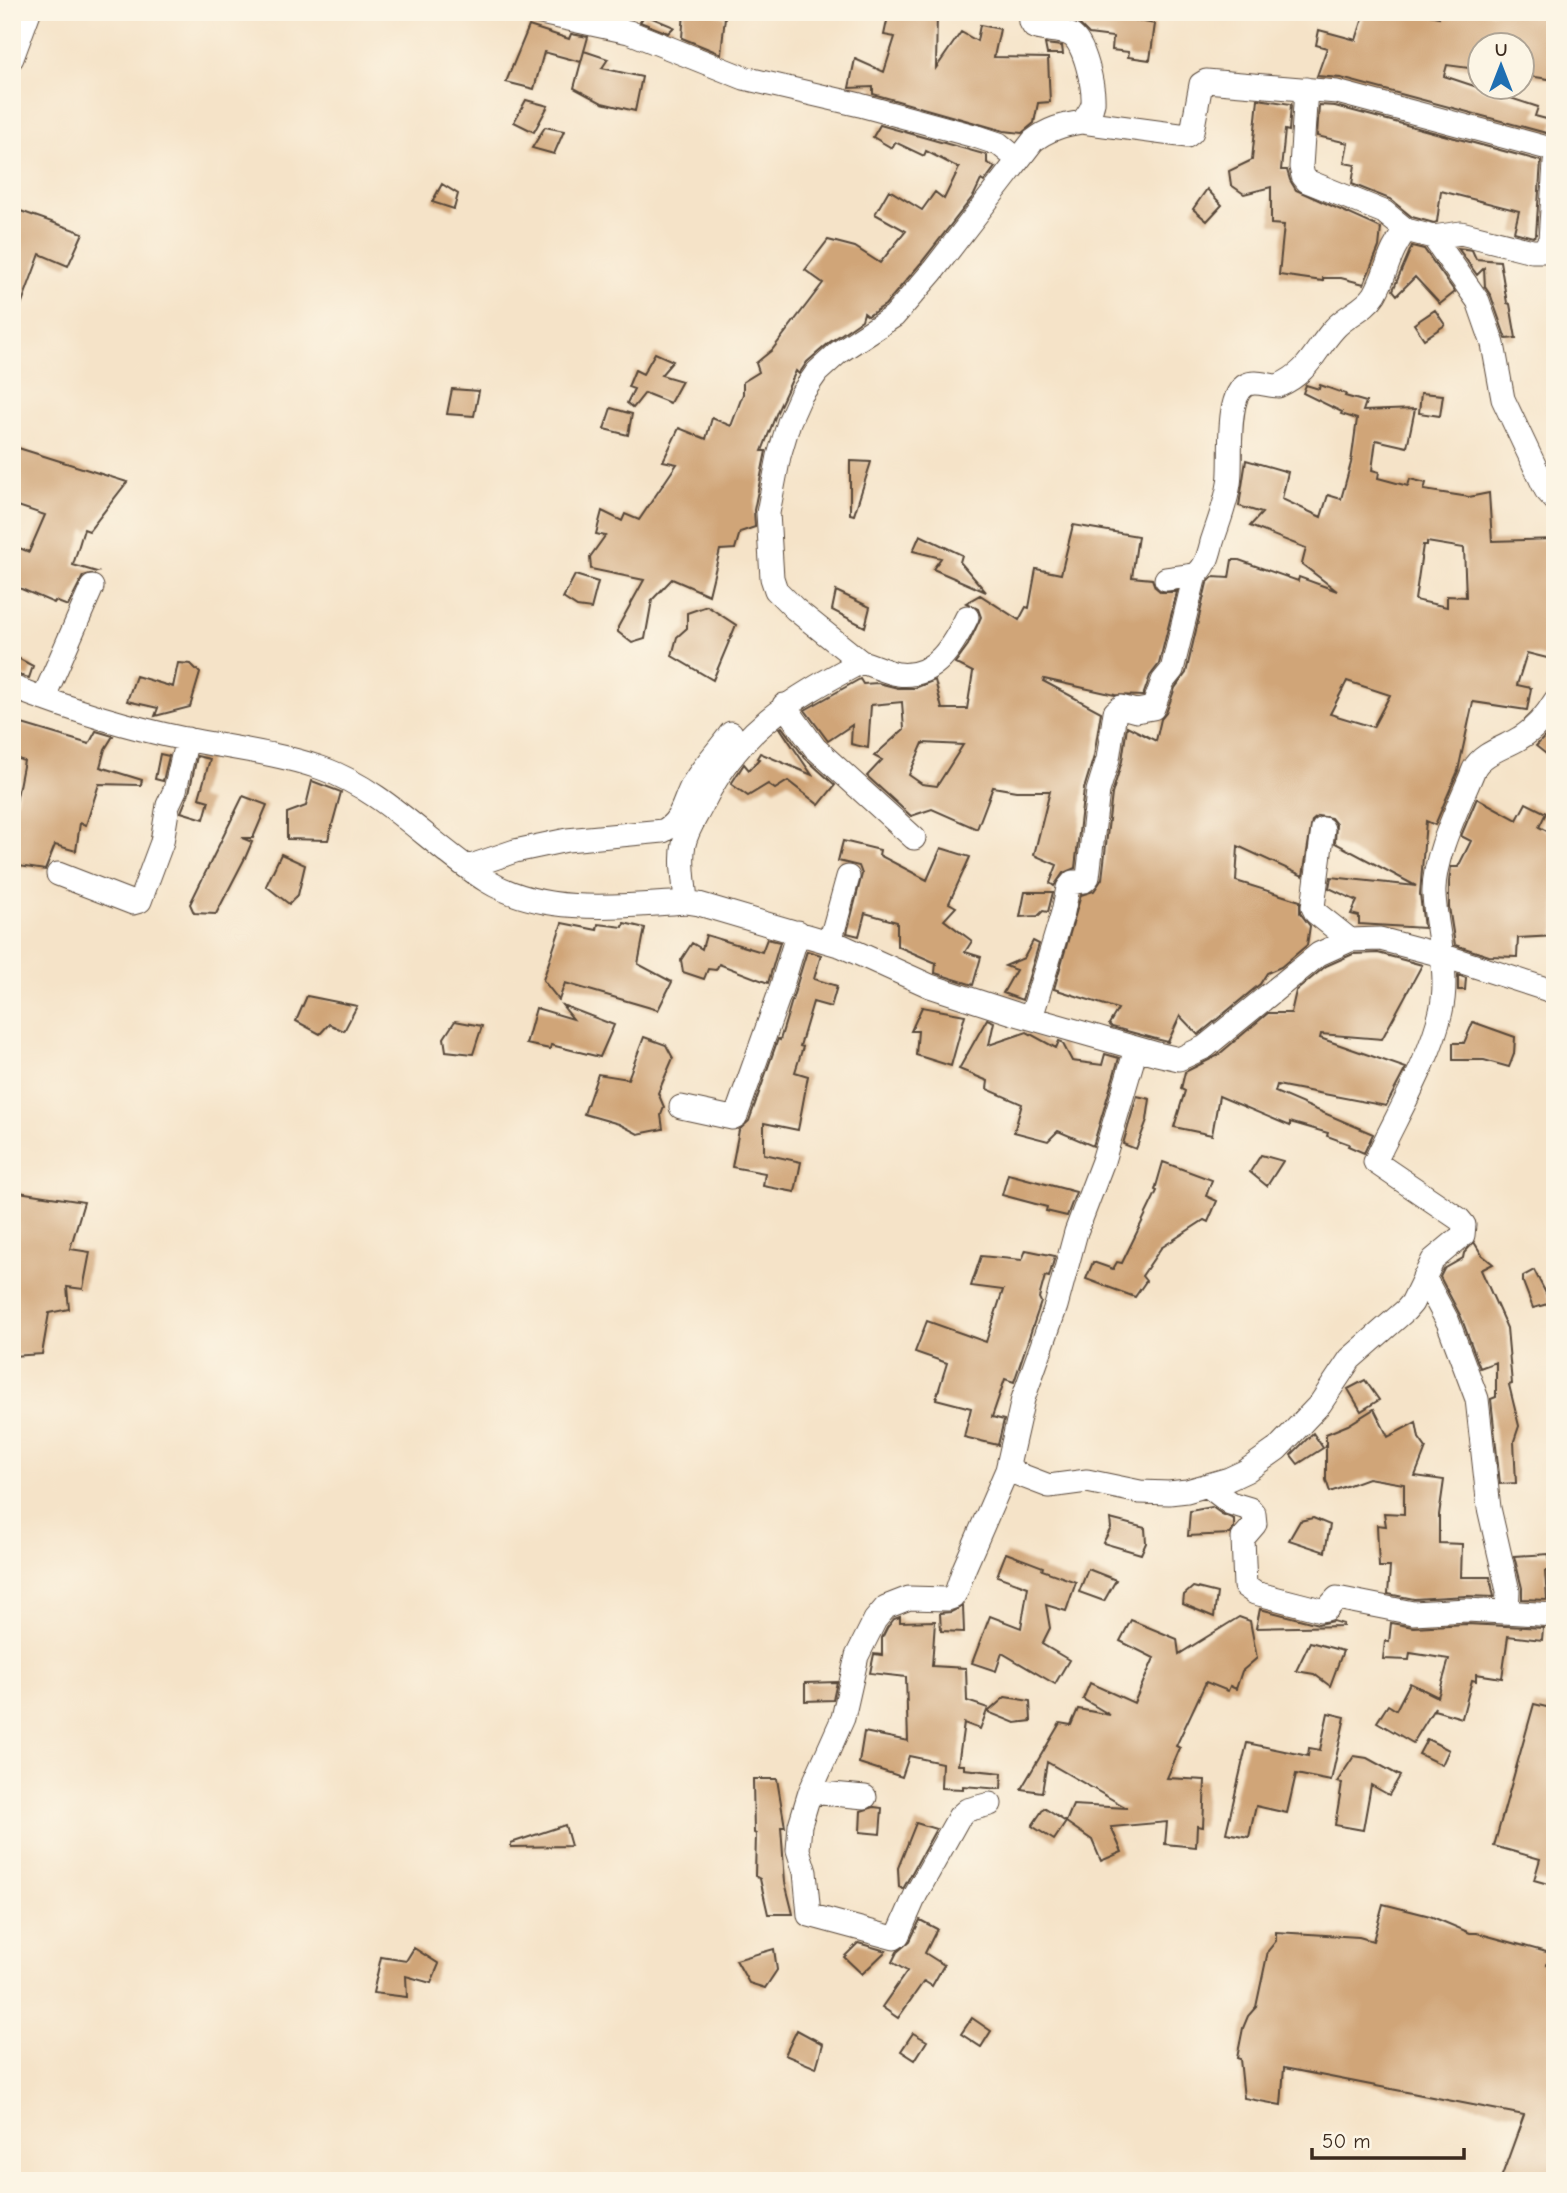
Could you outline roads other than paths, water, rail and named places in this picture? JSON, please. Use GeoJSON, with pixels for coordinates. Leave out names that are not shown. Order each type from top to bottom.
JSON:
{"type":"FeatureCollection","features":[{"type":"Feature","properties":{"kind":"street"},"geometry":{"type":"LineString","coordinates":[[12,58],[29,12]]}},
{"type":"Feature","properties":{"kind":"street"},"geometry":{"type":"LineString","coordinates":[[536,12],[629,32],[744,78],[860,105],[978,137],[999,145],[1017,159]]}},
{"type":"Feature","properties":{"kind":"street"},"geometry":{"type":"LineString","coordinates":[[1030,12],[1034,27],[1068,34],[1074,37],[1082,49],[1093,103],[1082,122]]}},
{"type":"Feature","properties":{"kind":"street"},"geometry":{"type":"LineString","coordinates":[[967,617],[950,649],[932,666],[923,670],[896,674],[861,662],[795,609],[776,590],[772,578],[768,513],[789,422],[817,372],[839,352],[894,316],[962,234],[1017,159],[1043,133],[1061,125],[1082,122],[1184,137],[1192,132],[1201,84],[1206,81],[1337,92],[1555,150]]}},
{"type":"Feature","properties":{"kind":"street"},"geometry":{"type":"LineString","coordinates":[[1306,89],[1301,167],[1303,176],[1307,181],[1384,212],[1406,230],[1433,237],[1461,233],[1539,252],[1545,249],[1550,240],[1555,163]]}},
{"type":"Feature","properties":{"kind":"street"},"geometry":{"type":"LineString","coordinates":[[1031,1018],[1068,888],[1073,882],[1084,881],[1088,877],[1098,791],[1108,759],[1115,712],[1121,707],[1150,710],[1156,705],[1163,681],[1172,670],[1195,575],[1204,565],[1228,494],[1230,428],[1239,392],[1253,383],[1278,386],[1303,370],[1315,358],[1333,330],[1370,301],[1390,253],[1406,230]]}},
{"type":"Feature","properties":{"kind":"street"},"geometry":{"type":"LineString","coordinates":[[1433,237],[1478,301],[1493,344],[1503,399],[1540,478],[1555,500]]}},
{"type":"Feature","properties":{"kind":"street"},"geometry":{"type":"LineString","coordinates":[[1166,579],[1195,575]]}},
{"type":"Feature","properties":{"kind":"street"},"geometry":{"type":"LineString","coordinates":[[43,699],[92,587]]}},
{"type":"Feature","properties":{"kind":"street"},"geometry":{"type":"LineString","coordinates":[[686,902],[684,846],[710,789],[748,736],[784,705],[861,662]]}},
{"type":"Feature","properties":{"kind":"street"},"geometry":{"type":"LineString","coordinates":[[12,687],[117,724],[290,759],[339,775],[394,810],[496,886],[523,895],[589,907],[686,902],[719,909],[830,942],[930,986],[1136,1049],[1179,1059],[1194,1054],[1319,954],[1349,940],[1380,939],[1441,955],[1555,992]]}},
{"type":"Feature","properties":{"kind":"street"},"geometry":{"type":"LineString","coordinates":[[1007,1470],[1049,1486],[1087,1481],[1130,1491],[1169,1493],[1208,1486],[1246,1471],[1277,1449],[1320,1404],[1350,1359],[1412,1303],[1433,1260],[1463,1235],[1464,1225],[1459,1219],[1375,1162],[1429,1050],[1440,1015],[1443,992],[1434,894],[1436,867],[1475,765],[1523,736],[1542,720],[1555,701]]}},
{"type":"Feature","properties":{"kind":"street"},"geometry":{"type":"LineString","coordinates":[[784,705],[815,748],[914,838]]}},
{"type":"Feature","properties":{"kind":"street"},"geometry":{"type":"LineString","coordinates":[[468,867],[515,850],[553,842],[663,831],[673,826],[692,785],[731,733]]}},
{"type":"Feature","properties":{"kind":"street"},"geometry":{"type":"LineString","coordinates":[[58,874],[133,903],[140,901],[162,842],[187,739]]}},
{"type":"Feature","properties":{"kind":"street"},"geometry":{"type":"LineString","coordinates":[[1323,829],[1313,907],[1316,913],[1349,940]]}},
{"type":"Feature","properties":{"kind":"street"},"geometry":{"type":"LineString","coordinates":[[830,942],[848,877]]}},
{"type":"Feature","properties":{"kind":"street"},"geometry":{"type":"LineString","coordinates":[[681,1107],[732,1118],[736,1116],[798,932]]}},
{"type":"Feature","properties":{"kind":"street"},"geometry":{"type":"LineString","coordinates":[[990,1804],[967,1810],[959,1816],[916,1894],[898,1935],[891,1939],[809,1915],[805,1872],[798,1850],[802,1814],[843,1718],[858,1656],[875,1620],[886,1607],[902,1599],[943,1600],[953,1597],[1007,1470],[1023,1399],[1056,1306],[1076,1232],[1103,1161],[1136,1049]]}},
{"type":"Feature","properties":{"kind":"street"},"geometry":{"type":"LineString","coordinates":[[1424,1277],[1448,1322],[1477,1399],[1489,1508],[1508,1591],[1507,1612]]}},
{"type":"Feature","properties":{"kind":"street"},"geometry":{"type":"LineString","coordinates":[[1208,1486],[1230,1503],[1250,1509],[1254,1514],[1255,1524],[1242,1538],[1242,1546],[1245,1586],[1255,1593],[1321,1610],[1327,1609],[1337,1598],[1413,1613],[1467,1610],[1555,1615]]}},
{"type":"Feature","properties":{"kind":"street"},"geometry":{"type":"LineString","coordinates":[[810,1792],[865,1797]]}}]}
